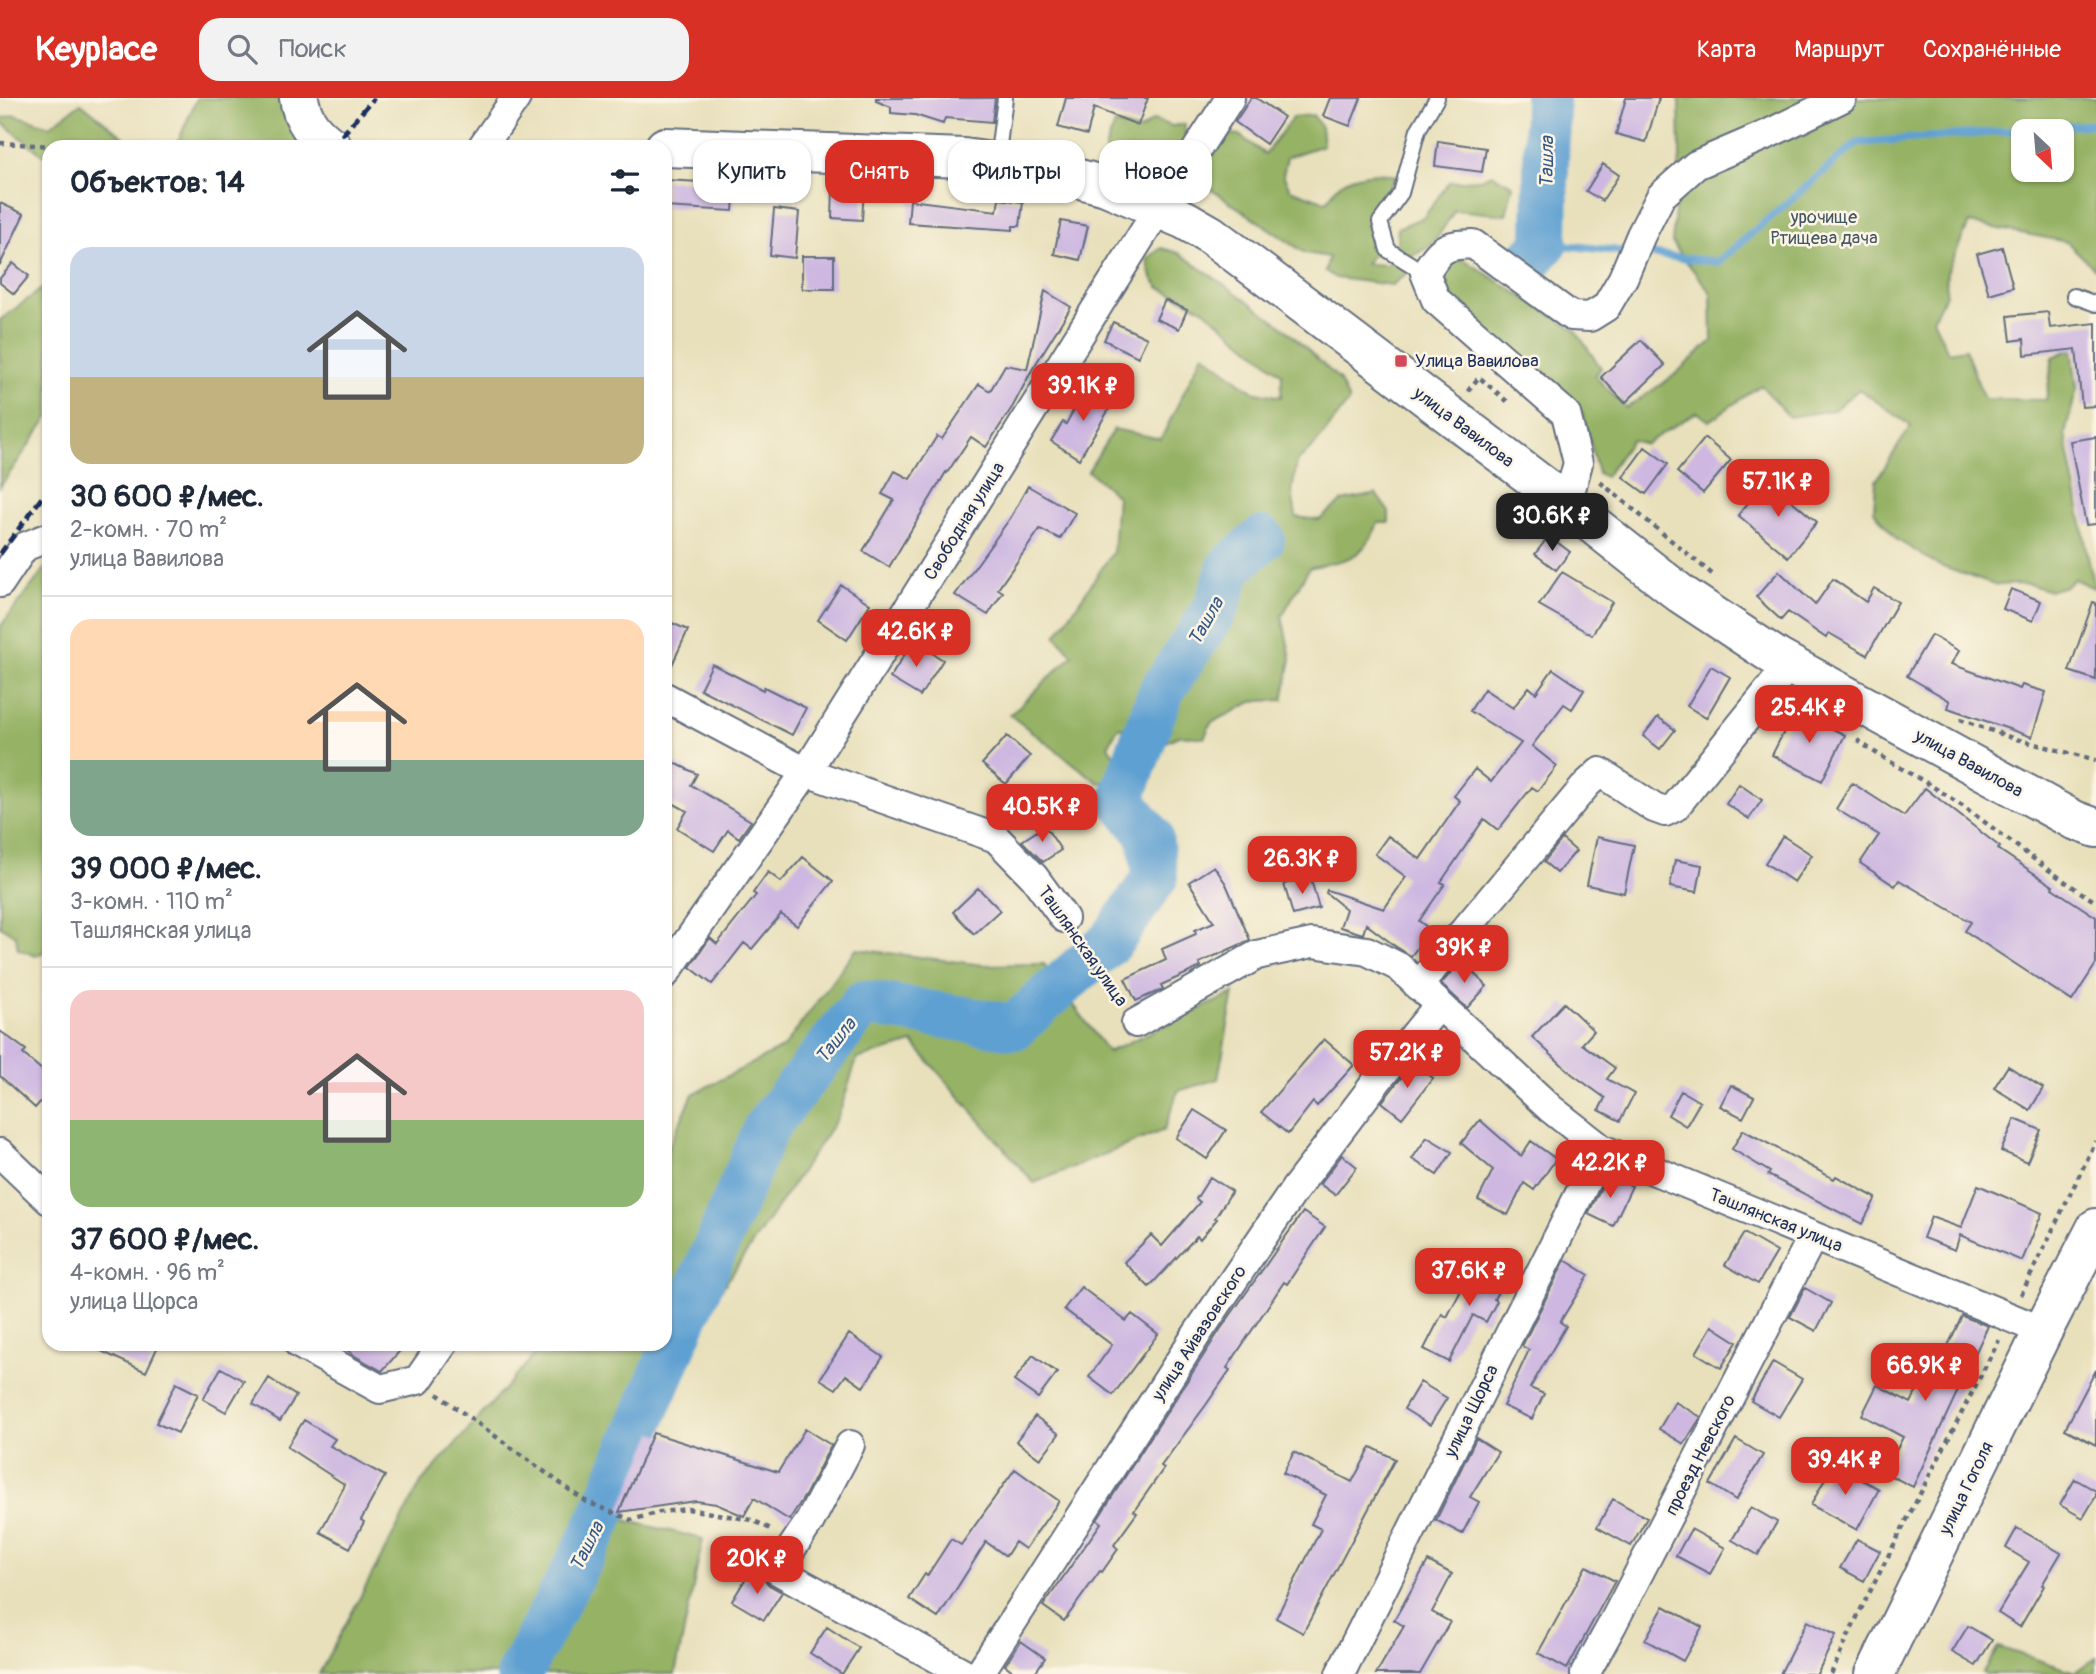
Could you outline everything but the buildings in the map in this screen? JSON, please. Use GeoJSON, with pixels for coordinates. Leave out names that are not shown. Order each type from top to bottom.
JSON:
{"type":"FeatureCollection","features":[{"type":"Feature","properties":{"kind":"main road"},"geometry":{"type":"LineString","coordinates":[[299,98],[301,113],[322,140]]}},
{"type":"Feature","properties":{"kind":"main road","name":"улица Вавилова"},"geometry":{"type":"LineString","coordinates":[[672,147],[948,157]]}},
{"type":"Feature","properties":{"kind":"main road","name":"улица Вавилова"},"geometry":{"type":"LineString","coordinates":[[1085,181],[1159,208],[1211,235],[1567,504],[1681,594],[1789,665],[2074,820],[2096,828]]}},
{"type":"Feature","properties":{"kind":"main road","name":"улица Гоголя"},"geometry":{"type":"LineString","coordinates":[[1875,1674],[2027,1324],[2096,1228]]}},
{"type":"Feature","properties":{"kind":"street"},"geometry":{"type":"LineString","coordinates":[[487,140],[516,98]]}},
{"type":"Feature","properties":{"kind":"street","name":"Свободная улица"},"geometry":{"type":"LineString","coordinates":[[672,964],[806,772],[1230,98]]}},
{"type":"Feature","properties":{"kind":"street"},"geometry":{"type":"LineString","coordinates":[[1567,504],[1578,463],[1566,414],[1436,300],[1425,273],[1438,252],[1454,245],[1473,244],[1570,316],[1590,317],[1606,307],[1623,278],[1661,196],[1696,165],[1842,98]]}},
{"type":"Feature","properties":{"kind":"street"},"geometry":{"type":"LineString","coordinates":[[0,583],[24,547],[42,540]]}},
{"type":"Feature","properties":{"kind":"street"},"geometry":{"type":"LineString","coordinates":[[1418,986],[1570,804],[1600,772],[1654,808],[1665,812],[1675,807],[1789,665]]}},
{"type":"Feature","properties":{"kind":"street","name":"Ташлянская улица"},"geometry":{"type":"LineString","coordinates":[[672,701],[806,772],[996,838],[1034,877],[1064,918]]}},
{"type":"Feature","properties":{"kind":"street","name":"Ташлянская улица"},"geometry":{"type":"LineString","coordinates":[[1136,1023],[1257,955],[1312,943],[1367,951],[1399,967],[1551,1109],[1602,1149],[2027,1324]]}},
{"type":"Feature","properties":{"kind":"street","name":"улица Айвазовского"},"geometry":{"type":"LineString","coordinates":[[979,1674],[1197,1334],[1295,1189],[1439,1005]]}},
{"type":"Feature","properties":{"kind":"street","name":"улица Щорса"},"geometry":{"type":"LineString","coordinates":[[1340,1674],[1602,1149]]}},
{"type":"Feature","properties":{"kind":"street"},"geometry":{"type":"LineString","coordinates":[[0,1153],[41,1193]]}},
{"type":"Feature","properties":{"kind":"street"},"geometry":{"type":"LineString","coordinates":[[0,1179],[41,1193]]}},
{"type":"Feature","properties":{"kind":"street","name":"проезд Невского"},"geometry":{"type":"LineString","coordinates":[[1585,1674],[1813,1236]]}},
{"type":"Feature","properties":{"kind":"street"},"geometry":{"type":"LineString","coordinates":[[312,1351],[380,1389],[418,1380],[438,1351]]}},
{"type":"Feature","properties":{"kind":"street"},"geometry":{"type":"LineString","coordinates":[[850,1445],[810,1521],[777,1570],[966,1674]]}},
{"type":"Feature","properties":{"kind":"lane"},"geometry":{"type":"LineString","coordinates":[[1000,140],[1005,98]]}},
{"type":"Feature","properties":{"kind":"lane"},"geometry":{"type":"LineString","coordinates":[[1425,273],[1388,250],[1380,222],[1401,193],[1418,130],[1437,98]]}},
{"type":"Feature","properties":{"kind":"lane"},"geometry":{"type":"LineString","coordinates":[[2074,296],[2096,304]]}},
{"type":"Feature","properties":{"kind":"path"},"geometry":{"type":"LineString","coordinates":[[0,143],[42,145]]}},
{"type":"Feature","properties":{"kind":"path","name":"Ташлянская улица"},"geometry":{"type":"LineString","coordinates":[[1064,918],[1136,1023]]}},
{"type":"Feature","properties":{"kind":"path"},"geometry":{"type":"LineString","coordinates":[[1831,1674],[1859,1613],[2027,1324],[2096,1141]]}},
{"type":"Feature","properties":{"kind":"path"},"geometry":{"type":"LineString","coordinates":[[418,1380],[585,1502],[631,1520],[660,1512],[688,1509],[752,1520],[769,1527],[794,1545]]}},
{"type":"Feature","properties":{"kind":"green space"},"geometry":{"type":"Polygon","coordinates":[[[197,98],[292,98],[310,140],[179,140],[197,98]]]}},
{"type":"Feature","properties":{"kind":"green space","name":"урочище Ртищева дача"},"geometry":{"type":"Polygon","coordinates":[[[1679,98],[2096,98],[2096,270],[2067,242],[1969,223],[1947,272],[1946,294],[1933,319],[1948,352],[1965,349],[1984,399],[2046,400],[2053,357],[2072,349],[2077,388],[2065,434],[2094,588],[2074,579],[2065,586],[2049,591],[2029,584],[1994,585],[1940,566],[1896,539],[1874,511],[1876,481],[1911,426],[1859,389],[1834,410],[1789,417],[1761,385],[1709,421],[1697,412],[1645,444],[1631,440],[1605,477],[1598,473],[1582,412],[1459,310],[1439,274],[1448,262],[1463,259],[1575,330],[1601,368],[1595,376],[1626,408],[1672,377],[1712,341],[1711,293],[1672,243],[1680,157],[1679,98]]]}},
{"type":"Feature","properties":{"kind":"green space"},"geometry":{"type":"Polygon","coordinates":[[[81,103],[127,140],[42,140],[42,154],[0,119],[15,115],[50,126],[81,103]]]}},
{"type":"Feature","properties":{"kind":"green space"},"geometry":{"type":"Polygon","coordinates":[[[1313,115],[1321,127],[1323,145],[1287,157],[1283,175],[1290,189],[1326,202],[1340,184],[1353,177],[1375,173],[1396,176],[1373,214],[1377,248],[1366,264],[1387,265],[1397,244],[1398,228],[1424,217],[1449,182],[1478,180],[1492,174],[1513,185],[1506,215],[1455,210],[1433,244],[1401,263],[1406,274],[1392,285],[1336,278],[1325,271],[1329,257],[1305,253],[1212,190],[1212,156],[1230,134],[1239,135],[1265,154],[1293,117],[1313,115]]]}},
{"type":"Feature","properties":{"kind":"green space"},"geometry":{"type":"Polygon","coordinates":[[[1153,120],[1172,126],[1185,124],[1185,140],[1109,140],[1115,124],[1140,131],[1153,120]]]}},
{"type":"Feature","properties":{"kind":"green space"},"geometry":{"type":"Polygon","coordinates":[[[1161,248],[1179,253],[1280,324],[1339,379],[1349,401],[1317,443],[1297,462],[1292,491],[1296,517],[1319,520],[1342,501],[1376,494],[1389,512],[1389,523],[1378,523],[1366,545],[1351,557],[1309,568],[1282,616],[1291,659],[1283,700],[1254,701],[1211,723],[1204,738],[1181,735],[1163,743],[1142,726],[1118,728],[1108,746],[1128,776],[1099,783],[1010,715],[1073,655],[1056,636],[1113,552],[1117,496],[1088,471],[1114,429],[1161,439],[1203,353],[1252,391],[1281,397],[1282,374],[1202,308],[1160,288],[1152,278],[1147,259],[1161,248]]]}},
{"type":"Feature","properties":{"kind":"green space"},"geometry":{"type":"Polygon","coordinates":[[[42,288],[42,426],[0,487],[0,320],[42,288]]]}},
{"type":"Feature","properties":{"kind":"green space"},"geometry":{"type":"Polygon","coordinates":[[[42,572],[42,953],[36,956],[18,949],[16,936],[0,926],[0,627],[42,572]]]}},
{"type":"Feature","properties":{"kind":"green space"},"geometry":{"type":"Polygon","coordinates":[[[856,949],[983,965],[1044,964],[1108,1052],[1234,993],[1218,1079],[1178,1091],[1164,1130],[1034,1183],[913,1043],[857,1059],[838,1117],[647,1400],[591,1512],[703,1539],[675,1674],[319,1674],[421,1483],[538,1351],[672,1351],[672,1140],[693,1094],[784,1047],[856,949]]]}},
{"type":"Feature","properties":{"kind":"green space"},"geometry":{"type":"Polygon","coordinates":[[[1998,1647],[2075,1672],[2096,1657],[2096,1674],[1985,1674],[1983,1672],[1998,1647]]]}},
{"type":"Feature","properties":{"kind":"waterway","name":"Ташла"},"geometry":{"type":"LineString","coordinates":[[1529,261],[1545,243],[1547,98]]}},
{"type":"Feature","properties":{"kind":"waterway"},"geometry":{"type":"LineString","coordinates":[[1640,253],[1718,262],[1857,143],[2096,124]]}},
{"type":"Feature","properties":{"kind":"waterway"},"geometry":{"type":"LineString","coordinates":[[1545,243],[1627,252]]}},
{"type":"Feature","properties":{"kind":"waterway","name":"Ташла"},"geometry":{"type":"LineString","coordinates":[[672,1350],[767,1126],[864,1003],[1014,1027],[1112,940],[1155,878],[1150,836],[1121,800],[1161,692],[1216,608],[1230,567],[1262,539]]}},
{"type":"Feature","properties":{"kind":"waterway","name":"Ташла"},"geometry":{"type":"LineString","coordinates":[[519,1674],[596,1529],[672,1351]]}},
{"type":"Feature","properties":{"kind":"railway"},"geometry":{"type":"LineString","coordinates":[[338,140],[374,98]]}},
{"type":"Feature","properties":{"kind":"railway"},"geometry":{"type":"LineString","coordinates":[[0,554],[42,497]]}},
{"type":"Feature","properties":{"kind":"place","name":"Улица Вавилова"},"geometry":{"type":"Point","coordinates":[1401,361]}}]}
